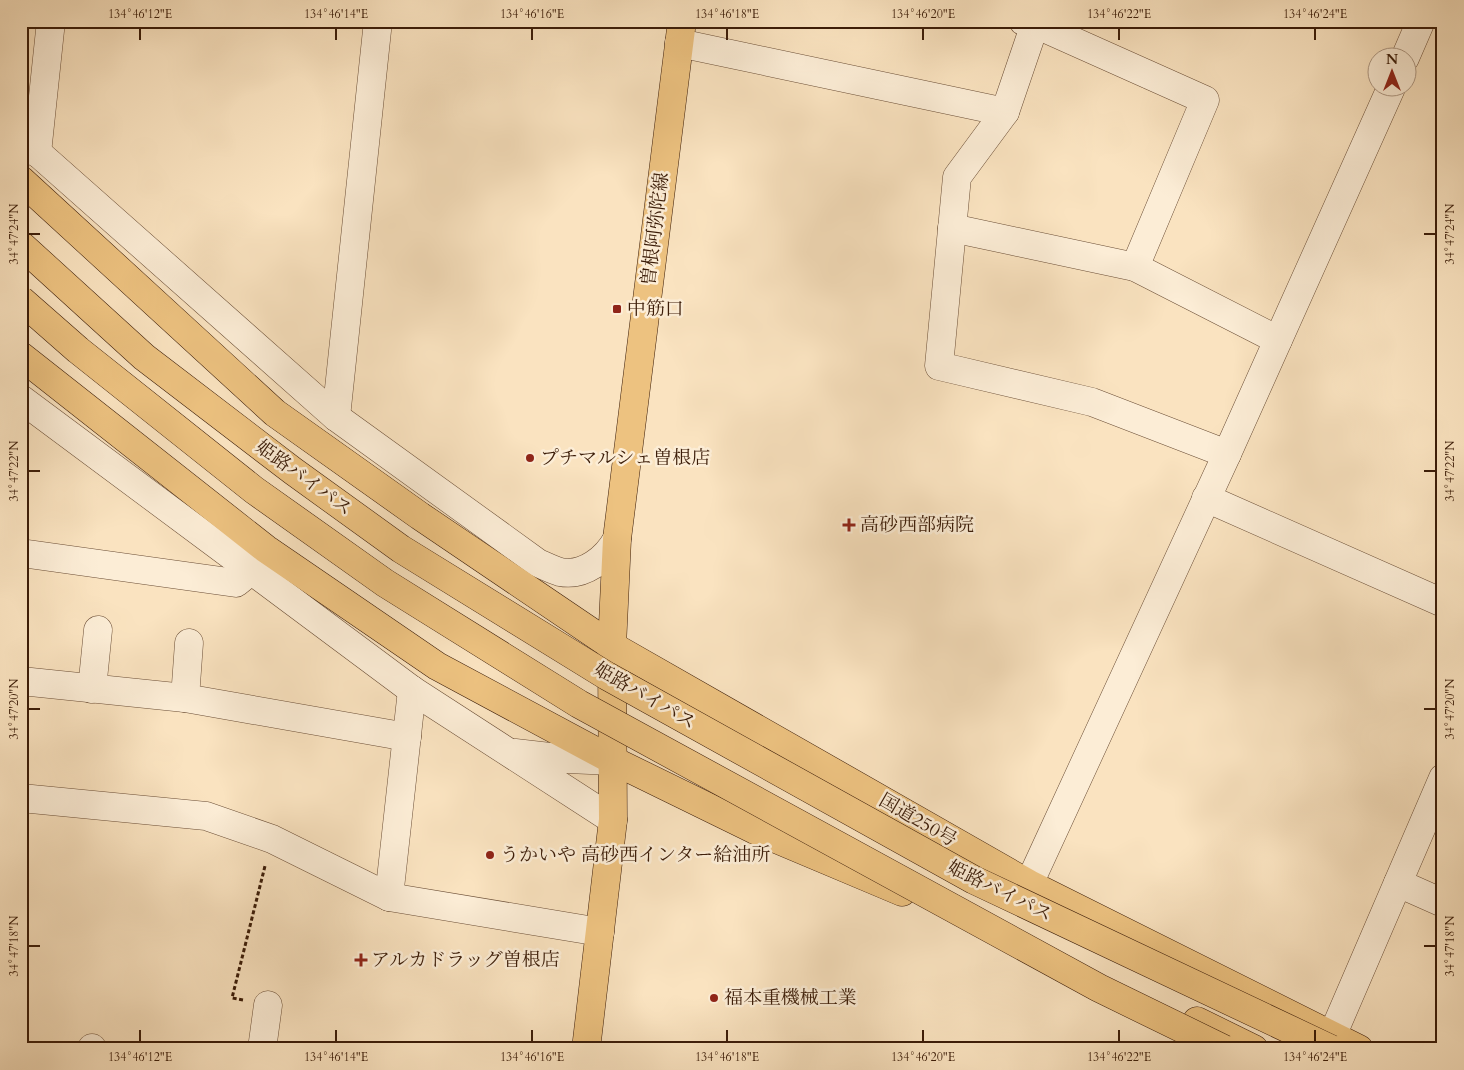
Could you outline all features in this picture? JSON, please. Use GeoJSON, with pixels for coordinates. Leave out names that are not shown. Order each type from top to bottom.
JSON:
{"type":"FeatureCollection","features":[{"type":"Feature","properties":{"kind":"main road","name":"曽根阿弥陀線"},"geometry":{"type":"LineString","coordinates":[[612,646],[617,539],[680,32]]}},
{"type":"Feature","properties":{"kind":"main road","name":"国道250号"},"geometry":{"type":"LineString","coordinates":[[21,180],[275,413],[420,516],[612,646],[1029,884],[1331,1042],[1359,1049]]}},
{"type":"Feature","properties":{"kind":"main road","name":"姫路バイパス"},"geometry":{"type":"LineString","coordinates":[[21,245],[144,357],[294,471],[401,548],[607,676],[974,880],[1331,1042]]}},
{"type":"Feature","properties":{"kind":"main road","name":"姫路バイパス"},"geometry":{"type":"LineString","coordinates":[[21,300],[78,350],[254,490],[385,583],[562,694],[1099,988],[1224,1049]]}},
{"type":"Feature","properties":{"kind":"main road"},"geometry":{"type":"LineString","coordinates":[[21,356],[266,548],[437,666],[614,761],[755,830],[1105,977],[1254,1049]]}},
{"type":"Feature","properties":{"kind":"main road"},"geometry":{"type":"LineString","coordinates":[[586,1049],[613,820],[612,646]]}},
{"type":"Feature","properties":{"kind":"street"},"geometry":{"type":"LineString","coordinates":[[51,21],[29,145],[336,417],[538,564]]}},
{"type":"Feature","properties":{"kind":"street"},"geometry":{"type":"LineString","coordinates":[[336,417],[378,21]]}},
{"type":"Feature","properties":{"kind":"street"},"geometry":{"type":"LineString","coordinates":[[1409,48],[1421,21]]}},
{"type":"Feature","properties":{"kind":"street"},"geometry":{"type":"LineString","coordinates":[[1135,267],[1205,100],[1031,22],[1005,112],[957,177],[940,366],[1092,402],[1226,454]]}},
{"type":"Feature","properties":{"kind":"street"},"geometry":{"type":"LineString","coordinates":[[680,32],[1005,112]]}},
{"type":"Feature","properties":{"kind":"street"},"geometry":{"type":"LineString","coordinates":[[1029,884],[1387,98]]}},
{"type":"Feature","properties":{"kind":"street"},"geometry":{"type":"LineString","coordinates":[[952,228],[1135,267],[1278,340]]}},
{"type":"Feature","properties":{"kind":"street"},"geometry":{"type":"LineString","coordinates":[[21,399],[412,690],[613,820]]}},
{"type":"Feature","properties":{"kind":"street"},"geometry":{"type":"LineString","coordinates":[[435,489],[523,586]]}},
{"type":"Feature","properties":{"kind":"street"},"geometry":{"type":"LineString","coordinates":[[121,490],[252,570]]}},
{"type":"Feature","properties":{"kind":"street"},"geometry":{"type":"LineString","coordinates":[[1206,498],[1443,603]]}},
{"type":"Feature","properties":{"kind":"street"},"geometry":{"type":"LineString","coordinates":[[420,516],[538,564],[564,572],[588,568],[610,551],[617,539]]}},
{"type":"Feature","properties":{"kind":"street"},"geometry":{"type":"LineString","coordinates":[[21,553],[236,583],[252,570]]}},
{"type":"Feature","properties":{"kind":"street"},"geometry":{"type":"LineString","coordinates":[[92,689],[98,630]]}},
{"type":"Feature","properties":{"kind":"street"},"geometry":{"type":"LineString","coordinates":[[184,698],[189,643]]}},
{"type":"Feature","properties":{"kind":"street"},"geometry":{"type":"LineString","coordinates":[[21,681],[184,698],[407,737]]}},
{"type":"Feature","properties":{"kind":"street"},"geometry":{"type":"LineString","coordinates":[[389,897],[412,690]]}},
{"type":"Feature","properties":{"kind":"street"},"geometry":{"type":"LineString","coordinates":[[509,752],[568,759],[614,761]]}},
{"type":"Feature","properties":{"kind":"street"},"geometry":{"type":"LineString","coordinates":[[1331,1042],[1443,778]]}},
{"type":"Feature","properties":{"kind":"street"},"geometry":{"type":"LineString","coordinates":[[21,798],[206,816],[272,839],[389,897],[600,932]]}},
{"type":"Feature","properties":{"kind":"street"},"geometry":{"type":"LineString","coordinates":[[1398,883],[1443,903]]}},
{"type":"Feature","properties":{"kind":"street"},"geometry":{"type":"LineString","coordinates":[[262,1049],[268,1005]]}},
{"type":"Feature","properties":{"kind":"path"},"geometry":{"type":"LineString","coordinates":[[268,1005],[232,998],[272,839]]}},
{"type":"Feature","properties":{"kind":"place","name":"中筋口"},"geometry":{"type":"Point","coordinates":[617,309]}},
{"type":"Feature","properties":{"kind":"place","name":"プチマルシェ曽根店"},"geometry":{"type":"Point","coordinates":[530,458]}},
{"type":"Feature","properties":{"kind":"place","name":"高砂西部病院"},"geometry":{"type":"Point","coordinates":[849,525]}},
{"type":"Feature","properties":{"kind":"place","name":"うかいや 高砂西インター給油所"},"geometry":{"type":"Point","coordinates":[490,855]}},
{"type":"Feature","properties":{"kind":"place","name":"アルカドラッグ曽根店"},"geometry":{"type":"Point","coordinates":[361,960]}},
{"type":"Feature","properties":{"kind":"place","name":"福本重機械工業"},"geometry":{"type":"Point","coordinates":[714,998]}}]}
